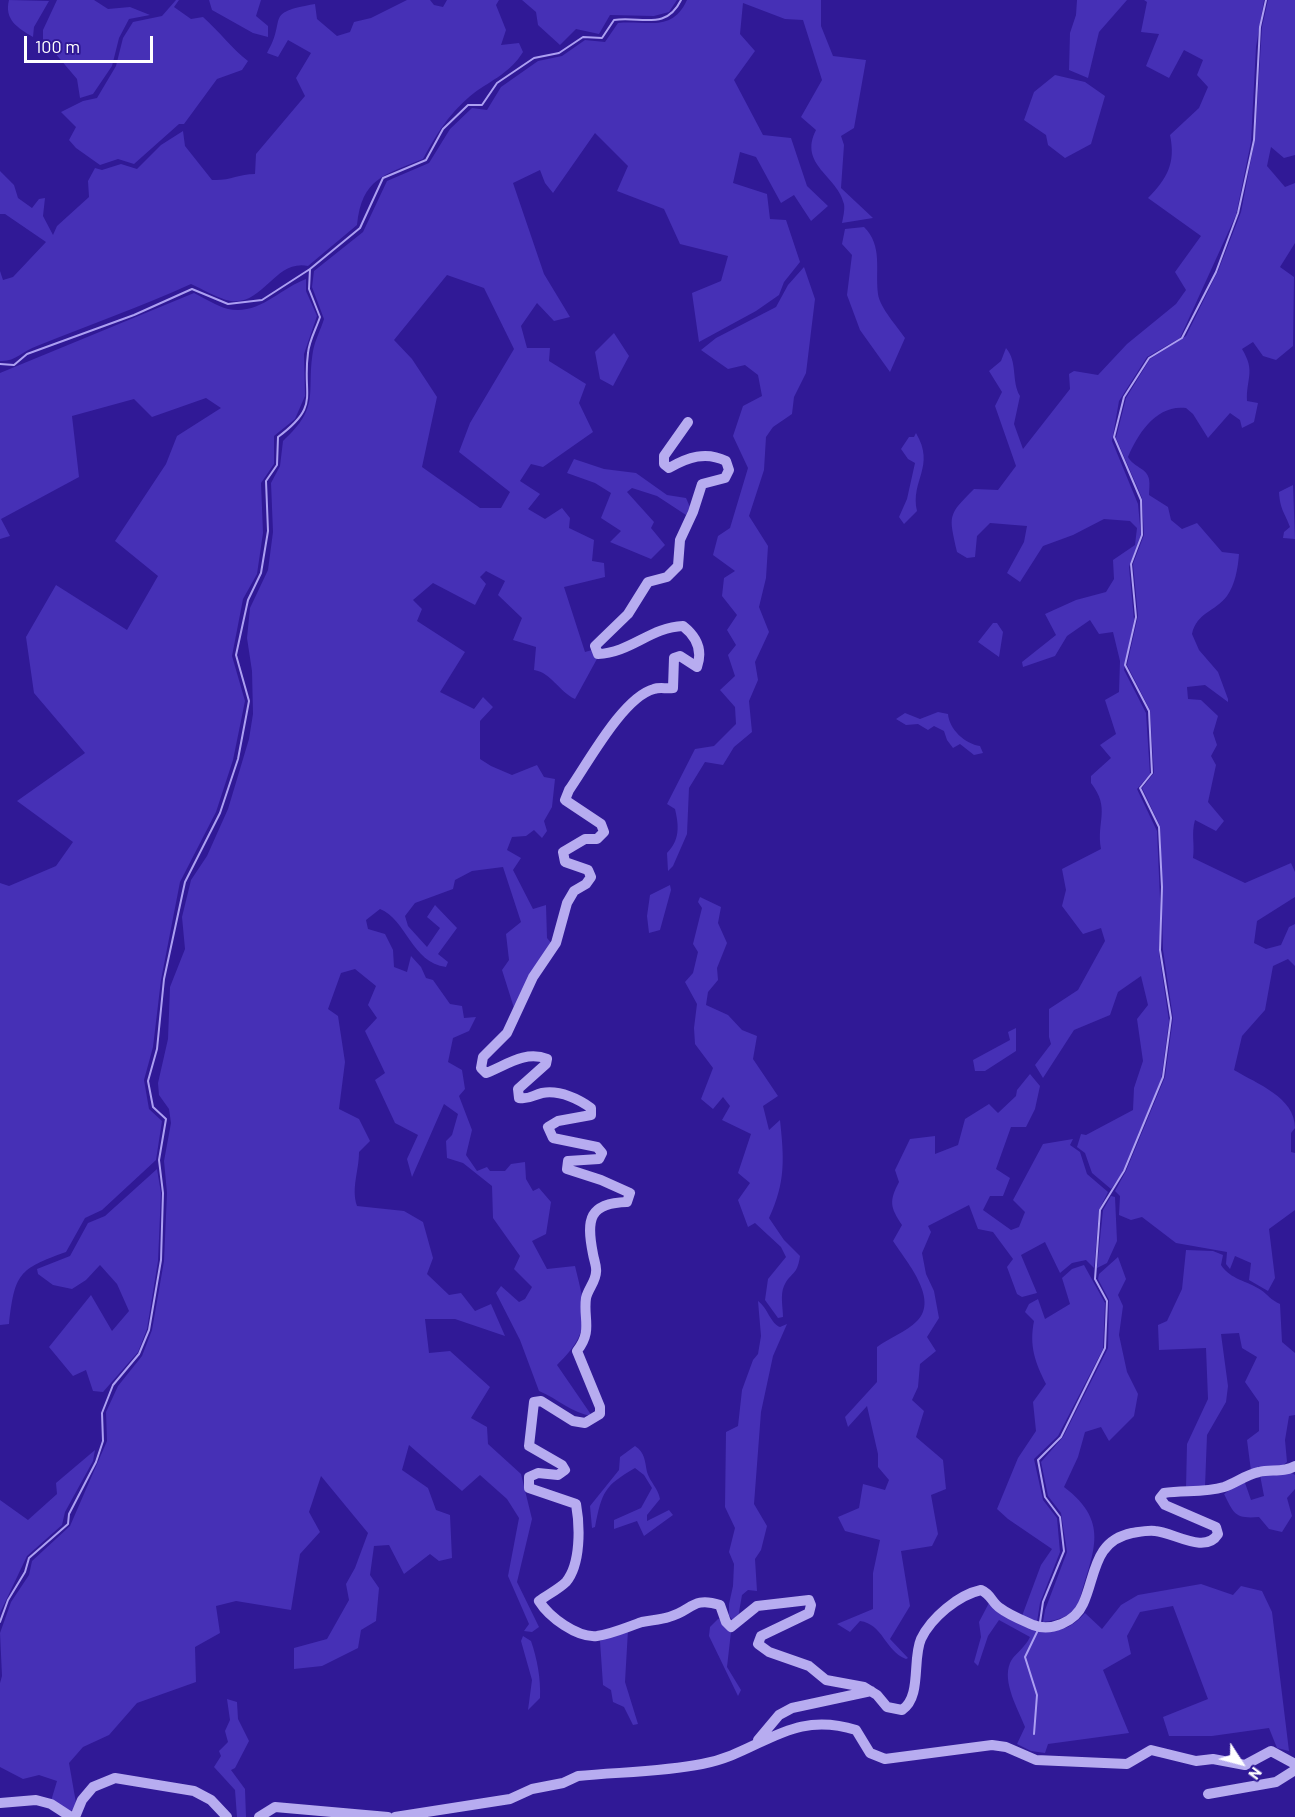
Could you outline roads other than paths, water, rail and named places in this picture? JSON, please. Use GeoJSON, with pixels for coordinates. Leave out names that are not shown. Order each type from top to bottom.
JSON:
{"type":"FeatureCollection","features":[{"type":"Feature","properties":{"kind":"street"},"geometry":{"type":"LineString","coordinates":[[688,422],[664,456],[664,464],[669,468],[690,456],[716,456],[726,461],[729,470],[725,478],[702,484],[693,512],[680,540],[678,566],[667,577],[648,582],[628,614],[595,646],[598,654],[612,654],[629,648],[669,626],[683,626],[698,641],[700,657],[696,667],[681,656],[674,658],[673,688],[654,689],[639,696],[623,710],[569,790],[565,800],[601,824],[604,832],[597,839],[585,839],[563,852],[565,862],[588,870],[591,877],[586,884],[574,891],[567,903],[556,943],[533,977],[507,1033],[483,1057],[481,1068],[486,1073],[510,1061],[527,1057],[547,1059],[546,1064],[518,1089],[519,1098],[527,1099],[543,1093],[561,1094],[591,1108],[591,1115],[558,1121],[548,1127],[553,1137],[597,1147],[602,1153],[599,1159],[568,1161],[567,1169],[601,1179],[630,1193],[627,1202],[608,1202],[598,1207],[593,1217],[589,1236],[597,1273],[586,1299],[588,1325],[583,1344],[577,1351],[600,1407],[600,1414],[585,1423],[573,1420],[542,1401],[534,1402],[530,1446],[562,1465],[565,1470],[558,1475],[538,1473],[529,1477],[529,1488],[576,1504],[579,1523],[578,1544],[566,1582],[539,1601],[545,1611],[561,1621],[583,1634],[596,1636],[670,1617],[692,1603],[708,1601],[720,1605],[726,1622],[731,1627],[757,1606],[809,1600],[812,1605],[808,1613],[761,1636],[758,1644],[769,1652],[809,1666],[826,1680],[864,1687],[872,1691],[893,1710],[907,1707],[915,1680],[920,1641],[943,1612],[969,1593],[981,1590],[993,1598],[998,1607],[1035,1626],[1049,1628],[1062,1624],[1083,1605],[1094,1565],[1102,1551],[1116,1539],[1130,1533],[1155,1531],[1189,1541],[1206,1543],[1215,1540],[1218,1534],[1216,1527],[1165,1505],[1160,1498],[1164,1493],[1195,1492],[1227,1486],[1235,1480],[1256,1472],[1279,1472],[1295,1466]]}},
{"type":"Feature","properties":{"kind":"street"},"geometry":{"type":"LineString","coordinates":[[752,1747],[779,1715],[792,1708],[872,1691]]}},
{"type":"Feature","properties":{"kind":"street"},"geometry":{"type":"LineString","coordinates":[[394,1817],[510,1799],[532,1789],[563,1783],[578,1776],[704,1764],[752,1747],[768,1736],[800,1725],[815,1724],[856,1730],[870,1753],[885,1759],[992,1745],[1006,1747],[1036,1760],[1127,1764],[1151,1750],[1196,1761],[1213,1759],[1245,1765],[1271,1751],[1295,1764]]}},
{"type":"Feature","properties":{"kind":"street"},"geometry":{"type":"LineString","coordinates":[[1208,1794],[1276,1782],[1295,1770]]}},
{"type":"Feature","properties":{"kind":"street"},"geometry":{"type":"LineString","coordinates":[[0,1803],[36,1800],[51,1804],[73,1817],[82,1800],[93,1787],[115,1778],[194,1791],[211,1800],[227,1817]]}},
{"type":"Feature","properties":{"kind":"street"},"geometry":{"type":"LineString","coordinates":[[259,1817],[276,1807],[388,1817]]}},
{"type":"Feature","properties":{"kind":"waterway"},"geometry":{"type":"LineString","coordinates":[[0,364],[14,365],[27,354],[134,315],[192,289],[228,304],[262,300],[310,269],[360,228],[383,178],[426,160],[443,129],[468,105],[482,105],[497,83],[534,58],[559,53],[583,37],[602,38],[614,20],[660,19],[675,10],[681,0]]}},
{"type":"Feature","properties":{"kind":"waterway"},"geometry":{"type":"LineString","coordinates":[[1040,1622],[1043,1602],[1064,1551],[1060,1517],[1045,1497],[1038,1460],[1061,1437],[1105,1348],[1107,1301],[1095,1279],[1100,1210],[1124,1171],[1163,1077],[1171,1018],[1160,950],[1162,887],[1159,827],[1140,788],[1152,773],[1149,711],[1125,665],[1136,617],[1131,564],[1142,535],[1141,500],[1114,437],[1124,397],[1149,358],[1182,338],[1216,272],[1238,213],[1254,140],[1260,27],[1266,0]]}},
{"type":"Feature","properties":{"kind":"waterway"},"geometry":{"type":"LineString","coordinates":[[0,1622],[8,1600],[25,1572],[29,1558],[68,1524],[69,1514],[96,1462],[103,1441],[102,1413],[113,1385],[139,1354],[149,1330],[161,1260],[163,1193],[159,1160],[166,1119],[153,1107],[148,1081],[157,1049],[164,979],[185,882],[220,813],[238,759],[249,701],[236,655],[248,600],[261,573],[268,531],[266,481],[277,465],[278,437],[300,417],[307,400],[309,348],[320,317],[309,289],[310,269]]}},
{"type":"Feature","properties":{"kind":"waterway"},"geometry":{"type":"LineString","coordinates":[[1034,1734],[1037,1695],[1025,1657],[1038,1630]]}}]}
